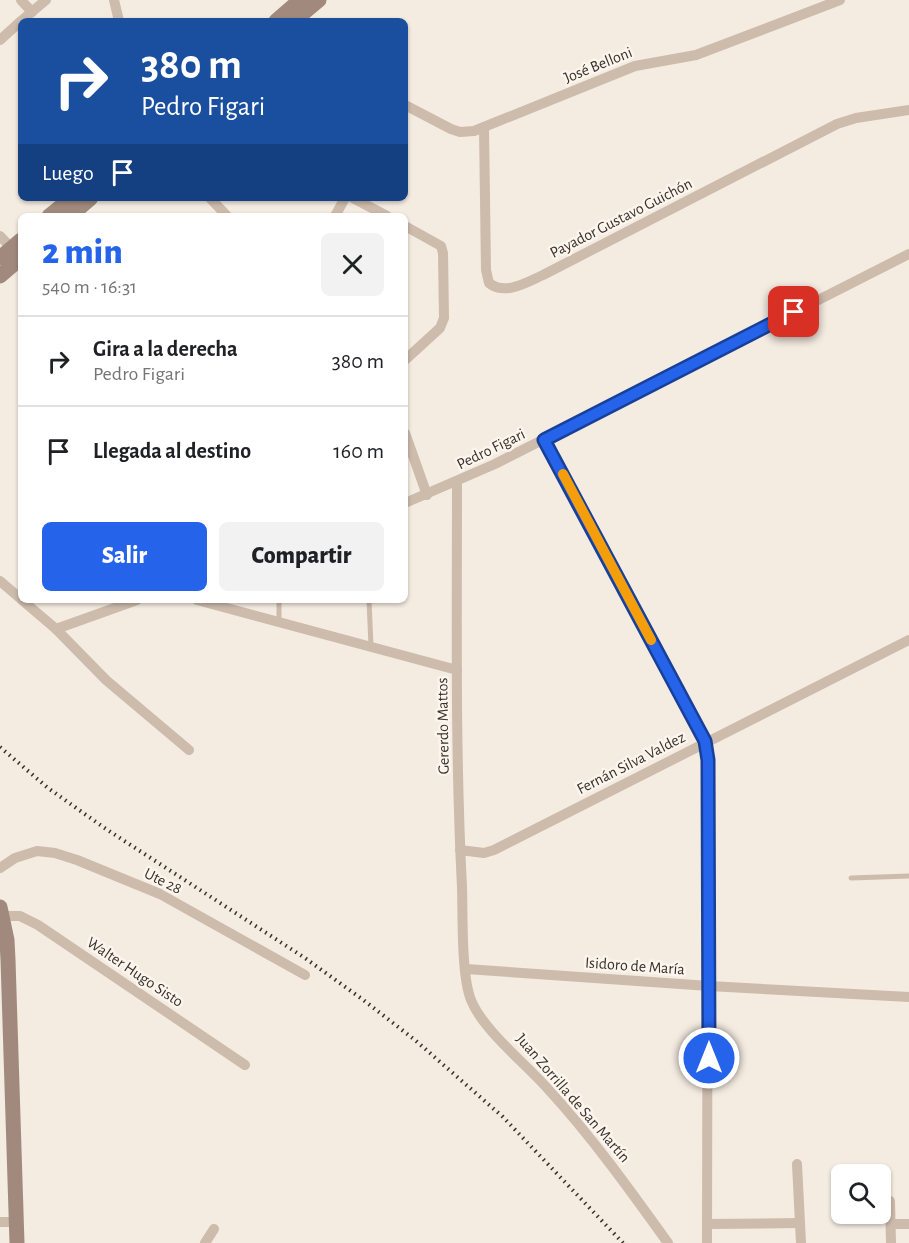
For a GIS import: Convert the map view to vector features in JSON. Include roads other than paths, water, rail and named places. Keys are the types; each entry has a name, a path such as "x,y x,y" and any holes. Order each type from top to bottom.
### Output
{"street":[{"path":"21,0 32,12"},
{"path":"25,18 46,0"},
{"path":"114,0 118,18"},
{"path":"292,10 319,0"},
{"name":"José Belloni","path":"408,106 460,132 484,128 635,66 696,55 840,0"},
{"path":"0,40 18,24"},
{"name":"Payador Gustavo Guichón","path":"484,128 487,277 489,283 494,287 507,288 543,275 837,124 856,118 909,110"},
{"path":"52,213 66,201"},
{"path":"74,213 88,201"},
{"path":"213,201 224,213"},
{"path":"360,201 382,213"},
{"path":"408,228 441,246 444,318 440,328 408,357"},
{"path":"0,236 16,254 0,276"},
{"name":"Pedro Figari","path":"408,502 457,482 544,440 909,254"},
{"path":"544,440 705,741 708,760 709,986 707,1243"},
{"path":"408,441 427,495"},
{"name":"Gererdo Mattos","path":"457,482 460,850 466,969"},
{"path":"0,581 18,596"},
{"path":"27,603 56,629 106,680 189,750"},
{"path":"56,629 123,603"},
{"path":"208,603 457,670"},
{"name":"Fernán Silva Valdez","path":"460,850 484,853 494,850 705,741 909,640"},
{"name":"Ute 28","path":"0,868 15,858 37,851 55,853 77,860 160,894 305,975"},
{"path":"1,912 7,940 3,1001 17,1243"},
{"name":"Walter Hugo Sisto","path":"1,912 20,916 39,925 245,1065"},
{"name":"Isidoro de María","path":"466,969 909,997"},
{"name":"Juan Zorrilla de San Martín","path":"466,969 471,1000 484,1021 585,1132 668,1243"},
{"path":"797,1164 801,1243"},
{"path":"0,1222 16,1222"},
{"path":"708,1224 800,1223"},
{"path":"891,1243 891,1224 909,1224"},
{"path":"205,1243 214,1229"}],"lane":[{"path":"279,603 279,623"},
{"path":"369,603 371,648"},
{"path":"851,878 909,876"}],"railway":[{"path":"0,747 48,788 106,829 305,958 415,1040 503,1117 623,1243"}]}
